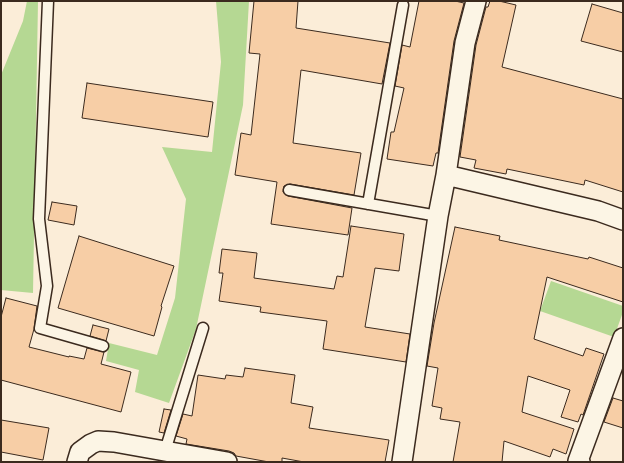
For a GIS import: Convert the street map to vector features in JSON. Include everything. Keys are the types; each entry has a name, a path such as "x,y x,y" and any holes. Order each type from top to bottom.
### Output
{"street":[{"path":"402,462 465,43 476,1"},
{"path":"446,175 598,211 623,220"},
{"path":"580,462 578,461 623,338"},
{"path":"77,462 80,452 98,441 114,442 173,455 227,462"}],"lane":[{"path":"48,1 39,219 47,286 40,328 103,346"},
{"path":"368,204 403,5"},
{"path":"289,190 438,216"},
{"path":"173,455 203,328"}],"green space":[{"path":"27,1 38,1 33,293 1,290 1,75 23,21"},
{"path":"216,1 249,1 243,105 196,329 169,403 135,392 139,370 106,361 109,343 157,355 175,298 186,199 162,147 212,152 221,62"},
{"path":"551,281 623,306 623,312 614,337 540,311"}],"building":[{"path":"254,1 298,1 296,28 390,43 382,84 301,70 293,143 361,153 354,195 290,184 284,186 283,192 288,196 352,208 348,235 271,224 277,182 235,175 241,133 251,135 260,54 249,53"},
{"path":"419,1 455,1 464,3 454,41 438,153 436,153 433,166 387,159 391,132 394,132 404,88 395,86 402,45 410,47"},
{"path":"490,1 499,1 516,5 502,67 623,99 623,192 585,180 584,185 507,169 506,174 474,168 476,160 460,157 476,45 486,7 488,7"},
{"path":"592,4 623,13 623,52 581,41"},
{"path":"87,83 213,102 208,137 82,118"},
{"path":"52,202 77,206 74,225 48,220"},
{"path":"351,226 404,234 399,271 375,268 365,327 410,334 406,362 323,349 327,321 260,312 261,307 219,301 223,273 219,273 222,249 257,253 254,278 334,289 337,276 343,277"},
{"path":"455,227 500,236 499,240 588,259 589,257 623,268 623,302 547,277 534,339 583,356 586,348 604,354 583,415 581,414 578,422 561,417 570,390 528,376 522,412 574,429 566,454 553,449 550,457 504,441 502,462 453,462 460,422 440,419 442,408 432,406 438,368 427,366 434,323"},
{"path":"79,236 174,266 161,306 162,307 154,336 58,308"},
{"path":"6,298 37,306 34,329 29,347 69,357 84,359 87,348 104,352 101,364 131,372 121,412 1,380 1,317"},
{"path":"93,325 109,329 106,341 90,336"},
{"path":"245,368 295,375 291,403 313,407 309,428 389,440 385,462 304,462 282,458 282,462 269,462 236,456 234,453 229,451 186,444 187,439 176,436 183,414 192,416 198,375 225,379 226,375 243,377"},
{"path":"613,398 623,401 623,428 604,422"},
{"path":"164,409 171,410 164,433 159,432"},
{"path":"1,420 49,428 43,460 1,452"}]}
